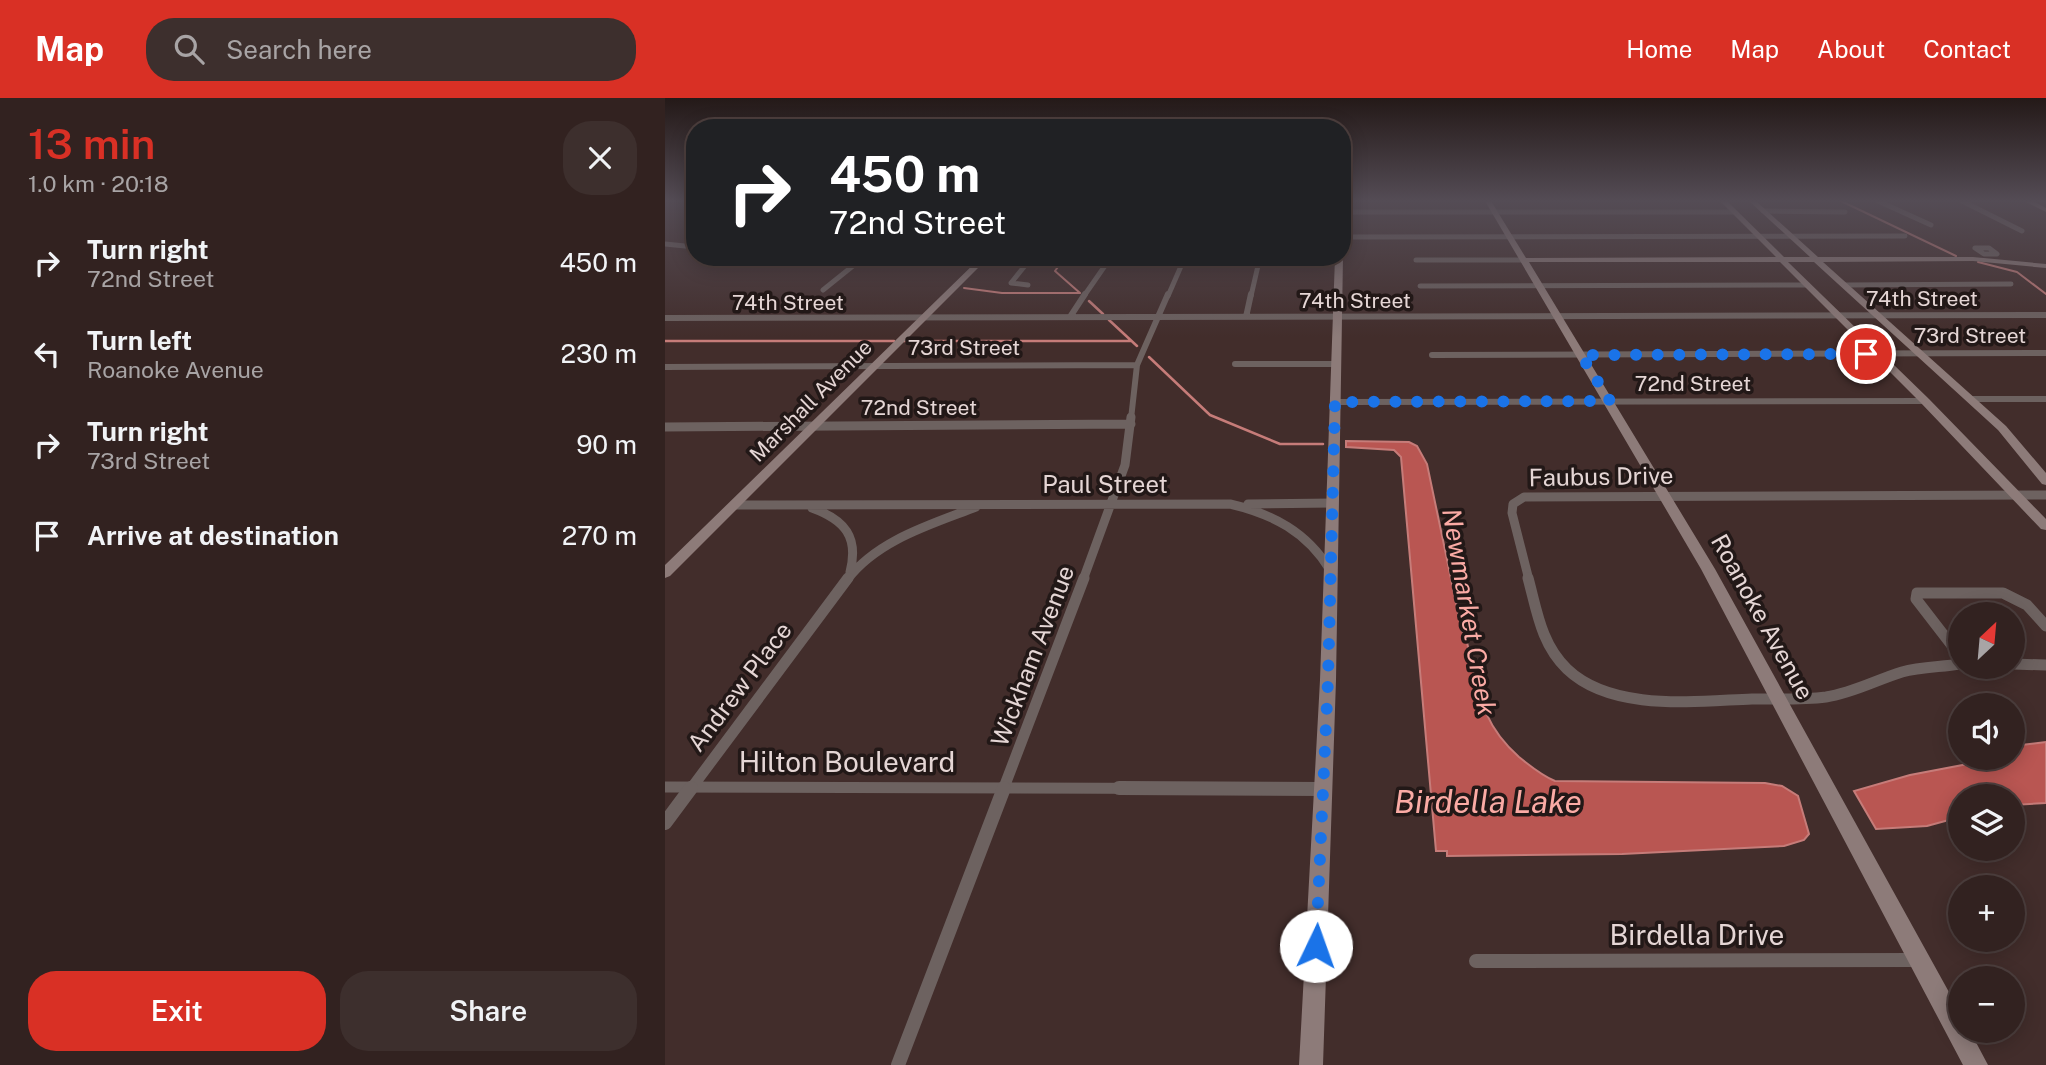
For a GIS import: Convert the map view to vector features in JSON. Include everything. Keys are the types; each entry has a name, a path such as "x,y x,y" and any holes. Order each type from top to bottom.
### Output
{"street":[{"path":"667,246 686,247"},
{"name":"Roanoke Avenue","path":"1516,246 1667,497 1779,698 1976,1065"},
{"path":"1769,246 2046,526"},
{"path":"1802,246 1971,399 2018,445 2046,481"},
{"path":"1416,260 1993,258 2046,266"},
{"path":"823,290 853,266"},
{"name":"Marshall Avenue","path":"665,573 976,266"},
{"path":"1026,266 1011,284 1028,285"},
{"path":"1070,317 1105,266"},
{"name":"Wickham Avenue","path":"898,1065 1112,505 1125,465 1137,365 1181,266"},
{"path":"1245,317 1258,266"},
{"path":"1311,1065 1331,570 1339,266"},
{"path":"1845,285 2011,284"},
{"path":"1420,286 1808,285"},
{"name":"74th Street","path":"665,318 2046,315"},
{"name":"73rd Street","path":"1432,355 2046,353"},
{"path":"1234,364 1337,364"},
{"name":"73rd Street","path":"665,367 1137,365"},
{"path":"1971,399 2046,400"},
{"name":"72nd Street","path":"1335,402 1925,401"},
{"name":"72nd Street","path":"665,427 1131,424"},
{"name":"Faubus Drive","path":"1779,698 1664,702 1625,697 1580,679 1567,669 1549,647 1542,633 1512,513 1517,500 1524,497 2046,495"},
{"name":"Paul Street","path":"734,505 1333,503"},
{"name":"Paul Street","path":"1230,504 1262,512 1292,527 1319,551 1331,570"},
{"name":"Paul Street","path":"799,505 830,515 846,527 854,545 849,576"},
{"name":"Paul Street","path":"849,576 869,557 904,536 980,505"},
{"name":"Andrew Place","path":"665,823 849,576"},
{"path":"1948,640 1916,599 1917,593 2003,593 2021,602"},
{"path":"2025,604 2046,626"},
{"path":"2025,664 2046,665"},
{"path":"1779,698 1844,694 1903,672 1948,666"},
{"name":"Hilton Boulevard","path":"665,787 1323,789"},
{"name":"Birdella Drive","path":"1476,961 1919,960"}],"water":[{"name":"Birdella Lake","path":"1346,441 1409,442 1417,446 1427,464 1462,631 1481,701 1495,729 1519,757 1555,781 1765,783 1782,786 1798,796 1809,834 1804,840 1784,846 1622,854 1447,856 1447,851 1436,851 1401,457 1394,450 1346,447"},
{"path":"2046,742 2046,803 2025,804 2025,784 1948,784 1948,820 1927,826 1876,829 1854,791 1948,768 1948,770 2025,770 2025,745"}],"waterway":[{"path":"1935,246 1956,256"},
{"path":"1978,262 2017,272 2046,294"},
{"path":"964,288 1002,293 1080,293 1055,271 1059,266"},
{"name":"Newmarket Creek","path":"1089,301 1103,314"},
{"name":"Newmarket Creek","path":"1109,320 1137,346"},
{"path":"665,341 894,341"},
{"path":"904,341 1130,341"},
{"name":"Newmarket Creek","path":"1149,357 1210,415 1280,444 1323,444"}],"route":[{"path":"1316,946 1328,680 1335,402 1610,401 1581,355 1866,354"}]}
